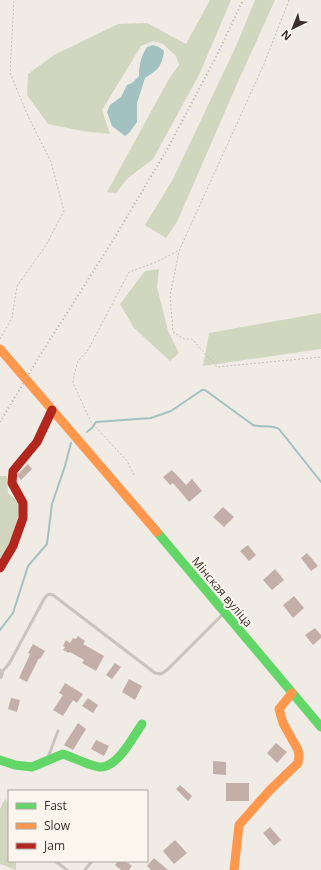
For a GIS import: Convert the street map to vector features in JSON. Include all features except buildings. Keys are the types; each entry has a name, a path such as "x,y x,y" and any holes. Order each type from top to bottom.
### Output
{"street":[{"name":"Мінская вуліца","path":"0,349 321,727"},
{"path":"0,568 10,553 21,524 24,510 23,502 12,481 12,473 30,452 37,441 52,410"},
{"path":"234,870 239,825 270,790 300,760 300,753 294,740 281,722 278,709 292,693"},
{"path":"0,760 16,765 32,767 63,754 99,767 106,766 113,763 119,757 142,724"}],"lane":[{"path":"0,674 9,664 46,595 53,595 155,673 161,674 167,670 224,613"},
{"path":"47,761 58,731"},
{"path":"56,862 67,870"},
{"path":"85,870 91,862"}],"path":[{"path":"0,339 12,318 17,286 45,247 64,211 51,162 28,116 10,73 14,0"},
{"path":"289,0 264,64 179,251 170,296 173,332 184,339 192,339 217,367 321,357"},
{"path":"134,475 127,461 97,431 91,422 73,382 74,374 78,361 88,350 129,272 154,263 179,251"}],"green space":[{"path":"210,0 231,0 199,75 153,159 128,178 116,193 107,192 170,77 179,65 176,56 163,44 153,41 141,46 102,110 110,134 82,131 48,124 27,95 28,74 54,55 118,24 147,23 186,44"},
{"path":"255,0 275,0 177,222 166,238 145,225 173,179 237,44"},
{"path":"159,269 157,287 168,331 179,353 170,361 134,328 120,304 145,271"},
{"path":"321,313 321,349 203,366 209,333"},
{"path":"0,476 7,476 8,493 21,505 9,549 0,558"},
{"path":"5,799 8,802 8,862 16,862 16,870 0,864 0,809"}],"water":[{"path":"153,45 164,51 161,64 153,73 145,78 137,103 137,122 125,136 112,126 107,112 110,105 121,97 127,85 132,83 139,76 143,54 147,47"}],"waterway":[{"path":"87,432 96,422 151,418 171,411 202,390 205,390 253,425 279,429 321,482"},
{"path":"0,630 13,613 28,566 47,544 52,504 71,443"}],"railway":[{"path":"0,422 115,237 169,146 217,55 243,0"}],"traffic: fast":[{"path":"157,532 321,727"},
{"path":"0,760 15,765 32,767 63,754 95,766 106,766 118,758 142,724"}],"traffic: slow":[{"path":"0,349 157,532"},
{"path":"234,870 239,825 270,790 298,763 298,750 283,723 279,709 292,693"}],"traffic: jam":[{"path":"0,568 13,546 23,518 23,503 12,483 13,471 37,442 52,410"}]}
